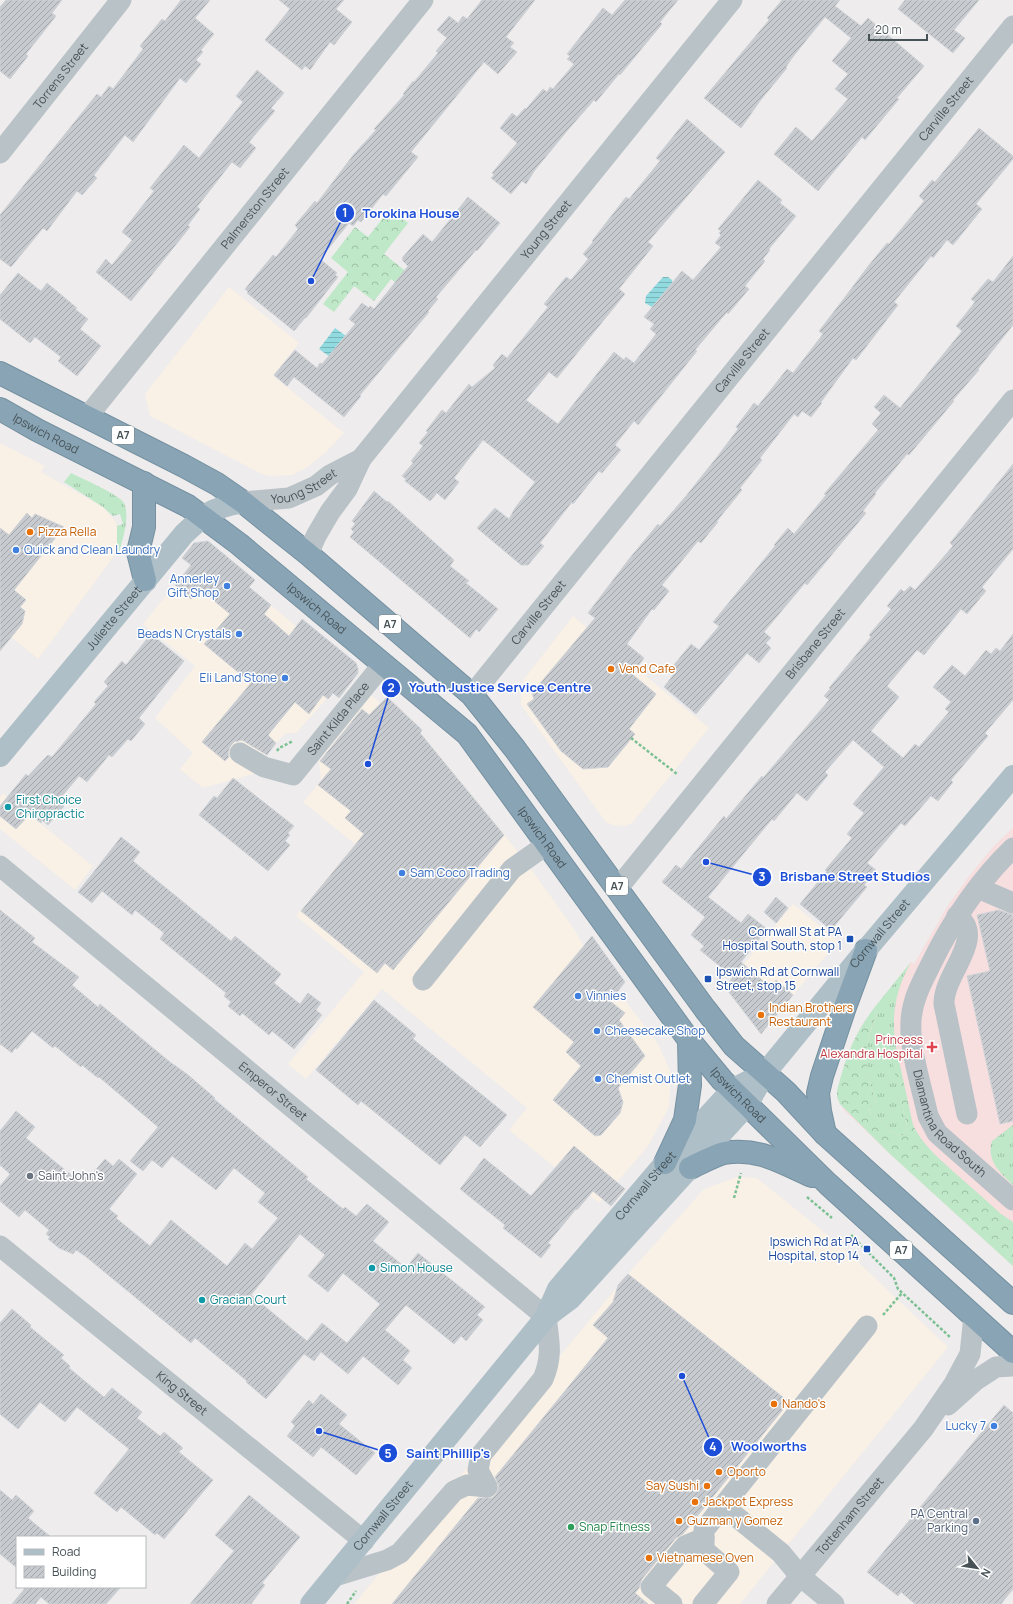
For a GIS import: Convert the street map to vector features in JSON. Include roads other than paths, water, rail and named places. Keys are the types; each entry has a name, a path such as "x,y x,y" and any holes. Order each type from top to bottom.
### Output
{"highway":[{"name":"A7","path":"0,373 190,469 216,484 242,502 308,554 472,694 516,749 705,1009 734,1046 786,1092 825,1134 1013,1303"},
{"name":"Ipswich Road","path":"0,409 37,430 188,506 239,544 467,734 546,845 689,1040 722,1080 828,1184 1013,1352"},
{"path":"144,483 144,527 138,552 145,580"},
{"path":"825,1134 818,1093 822,1076 866,950"},
{"path":"665,1163 685,1120 690,1085 689,1040"},
{"path":"690,1168 723,1154 744,1152 762,1154 828,1184"}],"main road":[{"name":"Juliette Street","path":"0,756 184,534 202,516 212,510 242,502"},
{"name":"Cornwall Street","path":"311,1604 546,1317 570,1299 747,1105 765,1073 866,950 1013,776"},
{"name":"Cornwall Street","path":"546,1317 558,1289 665,1163 732,1090 765,1073"}],"street":[{"name":"Torrens Street","path":"0,153 121,0"},
{"name":"Palmerston Street","path":"87,417 423,0"},
{"name":"Young Street","path":"308,554 319,530 347,489 360,459 732,0"},
{"name":"Carville Street","path":"472,694 1013,26"},
{"name":"Brisbane Street","path":"618,888 1013,400"},
{"name":"Young Street","path":"242,502 272,500 294,496 316,486 330,475 360,459"},
{"name":"Saint Kilda Place","path":"240,753 264,767 293,775 383,664"},
{"path":"423,980 512,869 546,845"},
{"name":"Diamantina Road South","path":"1013,848 978,888 957,916 940,944 916,995 911,1021 913,1049 928,1116 932,1125 944,1139 1013,1200"},
{"name":"Emperor Street","path":"0,866 546,1317"},
{"path":"978,888 1013,904"},
{"path":"957,916 965,922 968,928 968,941 947,985 943,997 967,1114"},
{"path":"645,1186 674,1186"},
{"name":"King Street","path":"0,1246 364,1541"},
{"name":"Tottenham Street","path":"777,1604 923,1429 954,1384 970,1354 974,1316"},
{"path":"335,1576 380,1562 400,1553 454,1491 467,1486 487,1487 478,1470 481,1455 543,1379 548,1368 550,1353 546,1317"},
{"path":"703,1604 729,1572 704,1550 704,1530 874,1321"},
{"name":"Tottenham Street","path":"923,1429 976,1380 996,1367 1013,1366"},
{"path":"723,1506 781,1553 800,1576 834,1604"},
{"path":"672,1604 651,1587 685,1546 704,1538"}],"water":[{"path":"663,277 668,277 673,283 652,307 645,303 646,296"},
{"path":"335,328 346,336 330,357 319,349"}],"place":[{"name":"Torokina House","path":"311,281"},
{"name":"Pizza Rella","path":"30,532"},
{"name":"Quick and Clean Laundry","path":"16,550"},
{"name":"Annerley Gift Shop","path":"227,586"},
{"name":"Beads N Crystals","path":"239,634"},
{"name":"Vend Cafe","path":"611,669"},
{"name":"Eli Land Stone","path":"285,678"},
{"name":"Youth Justice Service Centre","path":"368,764"},
{"name":"First Choice Chiropractic","path":"8,807"},
{"name":"Brisbane Street Studios","path":"706,862"},
{"name":"Sam Coco Trading","path":"402,873"},
{"name":"Cornwall St at PA Hospital South, stop 1","path":"850,939"},
{"name":"Ipswich Rd at Cornwall Street, stop 15","path":"708,979"},
{"name":"Vinnies","path":"578,996"},
{"name":"Indian Brothers Restaurant","path":"761,1015"},
{"name":"Cheesecake Shop","path":"597,1031"},
{"name":"Princess Alexandra Hospital","path":"932,1047"},
{"name":"Chemist Outlet","path":"598,1079"},
{"name":"Saint John's","path":"30,1176"},
{"name":"Ipswich Rd at PA Hospital, stop 14","path":"867,1249"},
{"name":"Simon House","path":"372,1268"},
{"name":"Gracian Court","path":"202,1300"},
{"name":"Woolworths","path":"682,1376"},
{"name":"Nando's","path":"774,1404"},
{"name":"Lucky 7","path":"994,1426"},
{"name":"Saint Phillip's","path":"319,1431"},
{"name":"Oporto","path":"719,1472"},
{"name":"Say Sushi","path":"707,1486"},
{"name":"Jackpot Express","path":"695,1502"},
{"name":"Guzman y Gomez","path":"679,1521"},
{"name":"PA Central Parking","path":"976,1521"},
{"name":"Snap Fitness","path":"571,1527"},
{"name":"Vietnamese Oven","path":"649,1558"}]}
